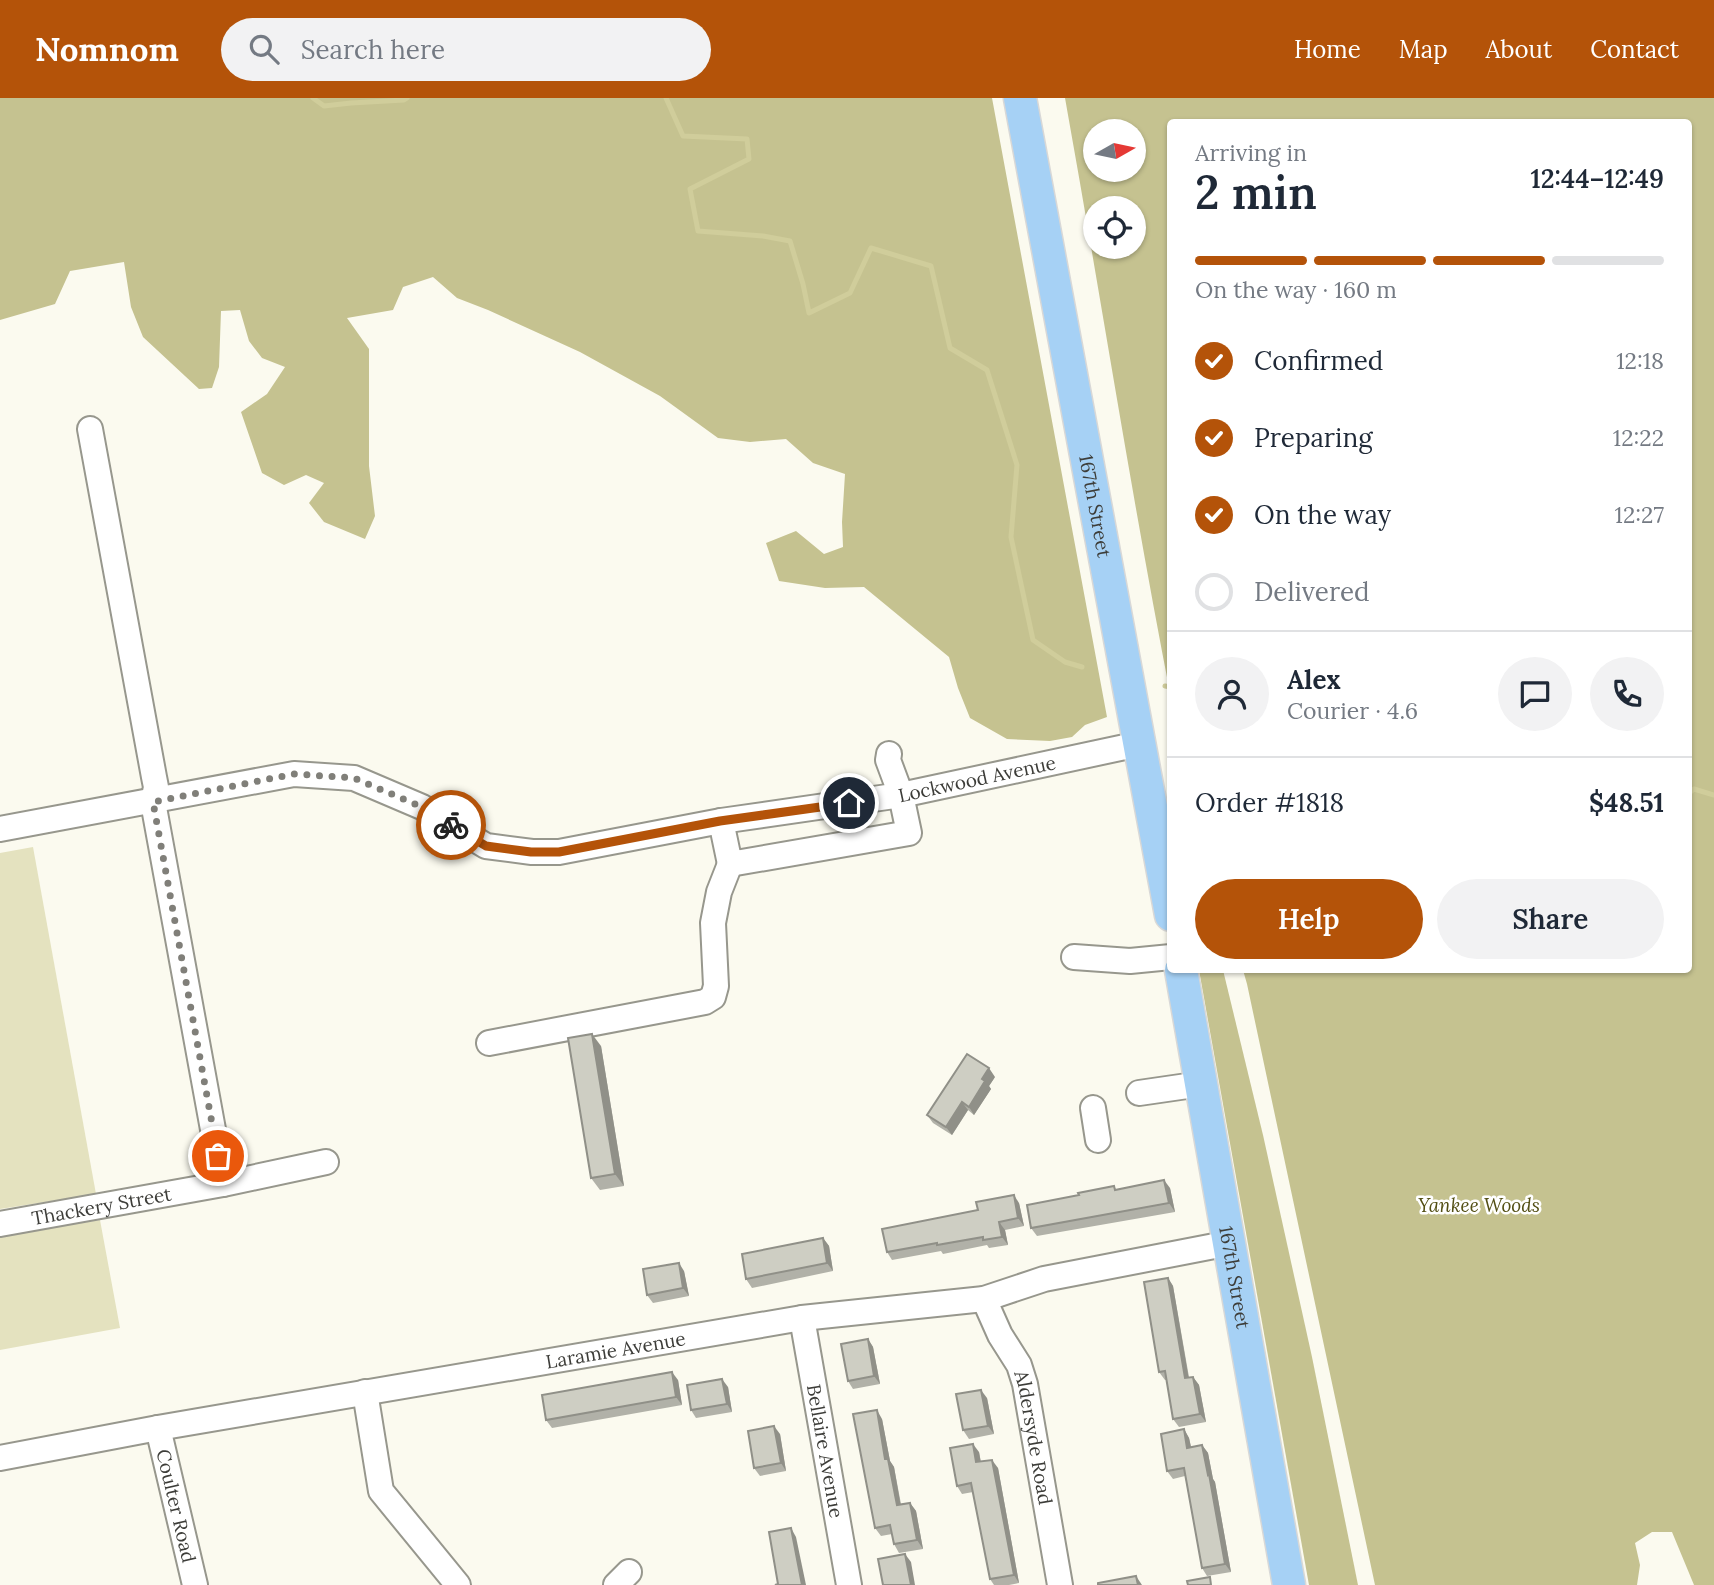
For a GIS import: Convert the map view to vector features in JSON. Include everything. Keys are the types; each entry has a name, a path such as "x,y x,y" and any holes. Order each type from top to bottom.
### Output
{"main road":[{"name":"167th Street","path":"1020,98 1167,894"},
{"name":"167th Street","path":"1182,973 1289,1585"}],"street":[{"path":"90,429 156,787 153,802 223,1184"},
{"name":"Lockwood Avenue","path":"0,830 294,774 354,778 422,807 486,846 531,852 559,852 720,821 901,796 1139,744"},
{"path":"730,864 909,834 901,796 888,760 889,754"},
{"path":"489,1043 705,1002 713,996 716,986 713,923 719,892 730,864 720,821"},
{"path":"1074,957 1130,961 1167,957"},
{"path":"1139,1093 1201,1084"},
{"path":"1093,1108 1098,1140"},
{"name":"Thackery Street","path":"0,1224 223,1184 326,1162"},
{"name":"Laramie Avenue","path":"0,1458 158,1428 802,1318 984,1299 1044,1279 1230,1243"},
{"name":"Aldersyde Road","path":"984,1299 1000,1335 1019,1365 1025,1384 1060,1585"},
{"name":"Bellaire Avenue","path":"802,1318 849,1585"},
{"path":"365,1392 381,1491 458,1585"},
{"name":"Coulter Road","path":"158,1428 195,1585"}],"shaded area":[{"path":"33,847 96,1194 0,1209 0,853"},
{"path":"100,1220 120,1328 0,1350 0,1234"}],"green space":[{"path":"0,98 992,98 1107,717 1085,725 1072,737 1050,741 1007,739 970,718 949,657 864,587 825,588 779,581 766,543 796,531 824,554 843,547 845,474 813,463 786,439 750,442 718,438 660,396 580,352 457,298 433,277 403,287 393,310 347,318 369,349 369,466 375,516 365,539 324,522 309,503 324,483 306,475 284,485 262,473 241,412 267,394 285,367 262,358 249,341 240,310 221,311 219,367 212,388 199,389 143,337 131,307 124,262 70,271 55,304 0,320"},
{"name":"Yankee Woods","path":"1065,98 1714,98 1714,1585 1694,1585 1672,1532 1652,1532 1635,1543 1640,1565 1637,1585 1375,1585 1244,973 1692,973 1692,119 1167,119 1167,677 1093,259 1146,259 1146,196 1083,196 1083,202"},
{"path":"1200,973 1224,973 1312,1357 1358,1585 1309,1585"}],"building":[{"path":"592,1034 615,1174 591,1178 568,1038"},
{"path":"967,1054 989,1068 982,1079 985,1081 969,1107 962,1102 946,1127 927,1115"},
{"path":"1164,1180 1169,1203 1031,1228 1027,1205 1114,1186 1115,1190"},
{"path":"1014,1195 1018,1218 999,1222 1002,1237 937,1243 887,1252 882,1229 978,1210 976,1202"},
{"path":"823,1238 827,1263 746,1279 742,1254"},
{"path":"679,1263 683,1288 647,1295 643,1269"},
{"path":"1168,1278 1185,1378 1193,1377 1200,1414 1173,1419 1165,1371 1159,1372 1144,1282"},
{"path":"868,1339 874,1376 848,1381 841,1344"},
{"path":"672,1372 676,1397 546,1420 542,1395"},
{"path":"722,1379 727,1404 691,1410 687,1385"},
{"path":"981,1390 988,1426 963,1430 956,1394"},
{"path":"877,1410 885,1459 888,1459 897,1505 910,1503 917,1540 894,1544 890,1525 875,1528 853,1414"},
{"path":"774,1426 781,1463 754,1468 748,1431"},
{"path":"1184,1429 1187,1448 1202,1445 1225,1564 1202,1568 1184,1468 1167,1471 1161,1434"},
{"path":"973,1444 976,1462 992,1460 1014,1575 990,1579 971,1483 957,1486 950,1448"},
{"path":"791,1528 802,1585 775,1585 778,1584 769,1532"},
{"path":"905,1554 911,1585 883,1585 878,1559"},
{"path":"1136,1576 1138,1585 1098,1585 1098,1583"},
{"path":"1210,1577 1211,1585 1188,1585 1187,1581"}],"waterway":[{"path":"313,98 324,106 407,98"},
{"path":"666,98 683,136 747,139 749,159 690,189 698,231 790,241 809,313 850,293 871,248 931,266 950,348 987,370 1017,465 1011,537 1033,640 1065,662 1082,667"},
{"path":"1692,791 1714,795"}],"way so far":[{"path":"218,1156 153,802 294,774 354,778 422,807 451,825"}],"route":[{"path":"451,825 486,846 531,852 559,852 720,821 849,803"}]}
